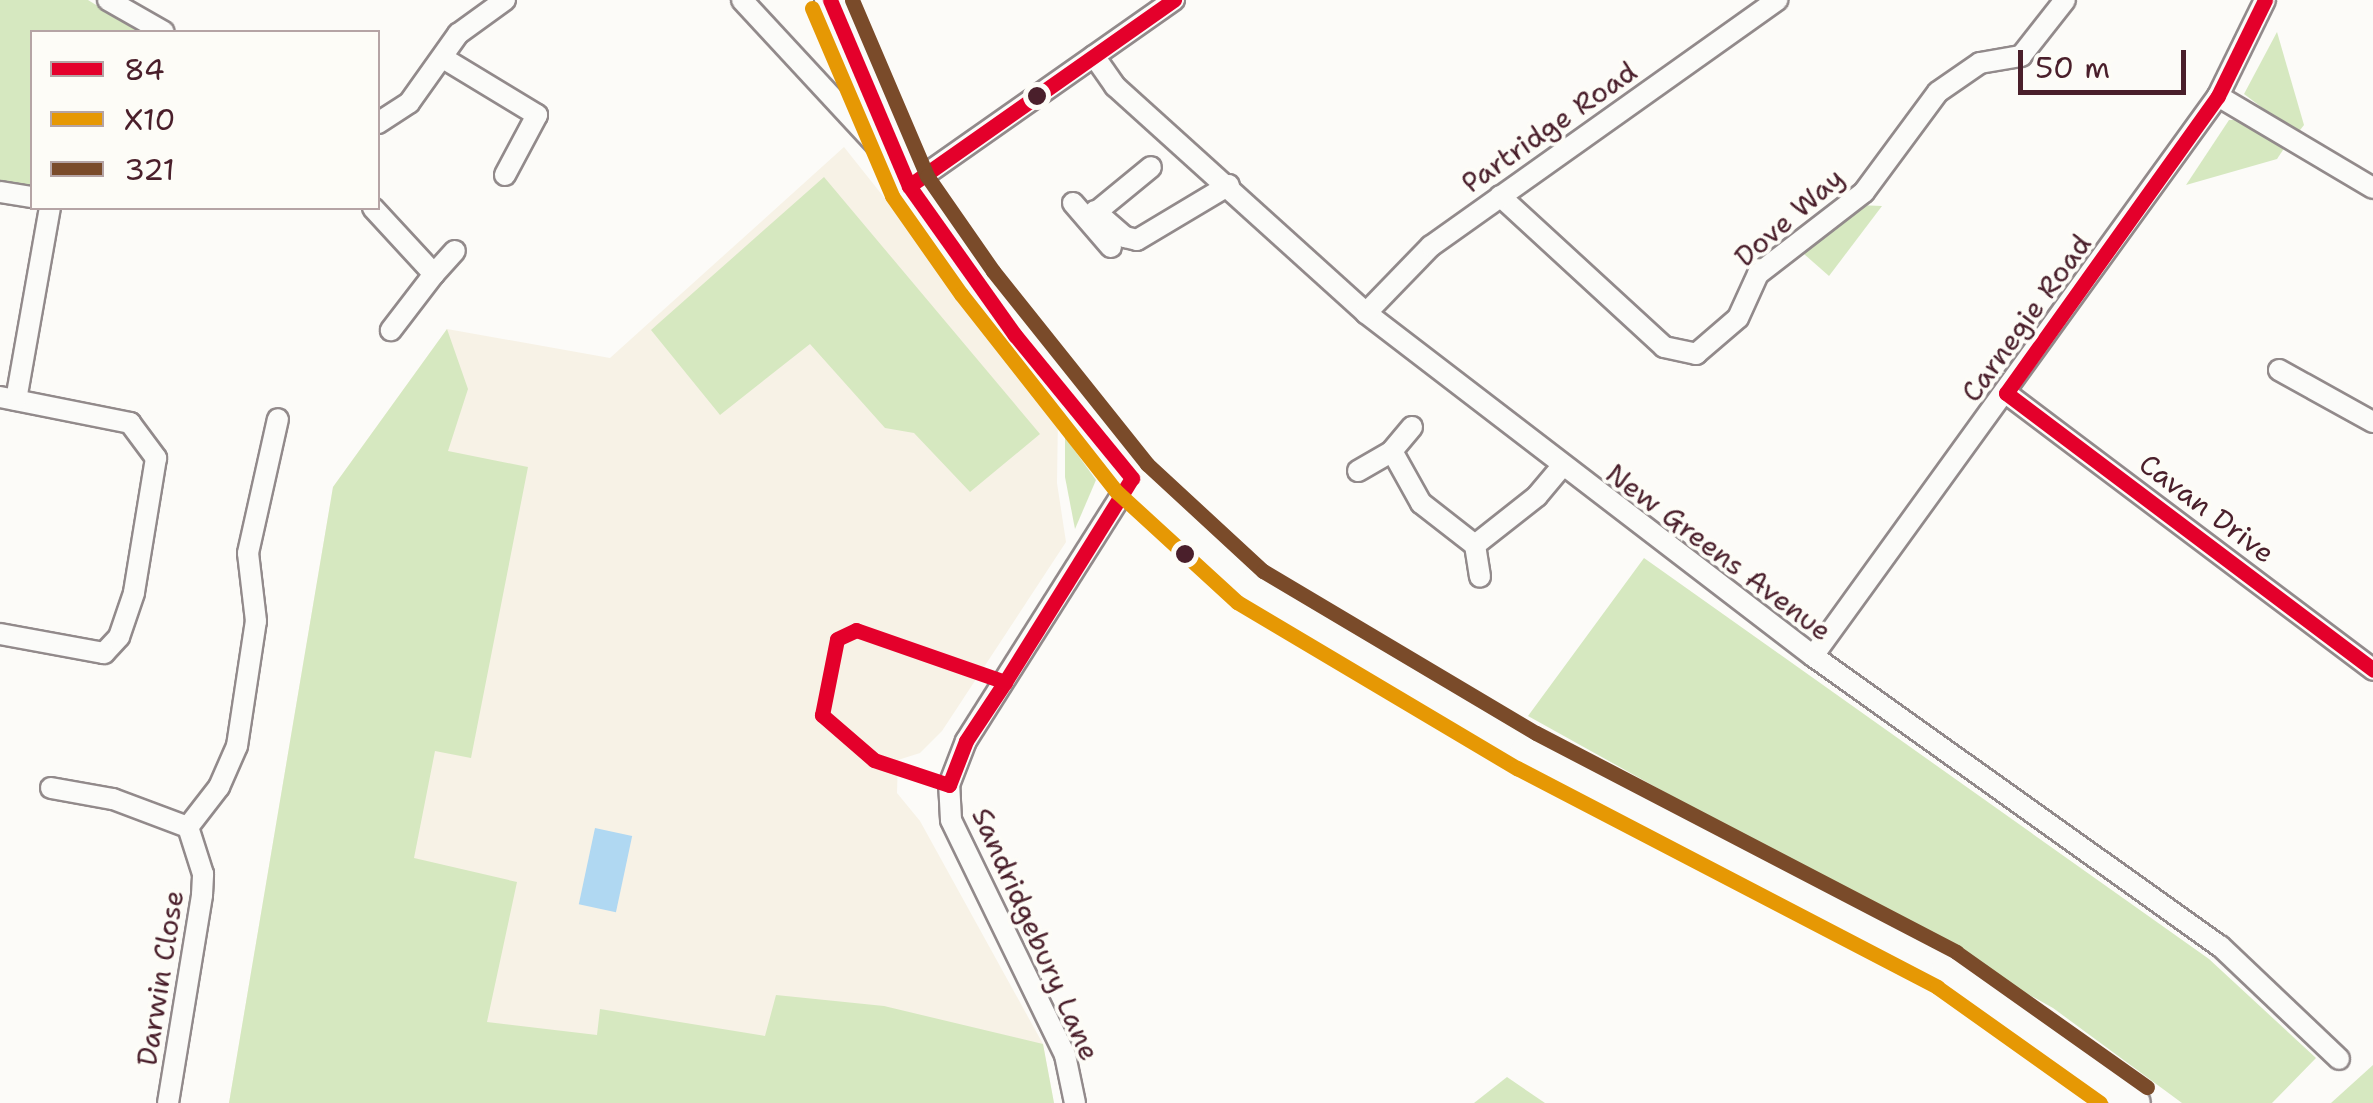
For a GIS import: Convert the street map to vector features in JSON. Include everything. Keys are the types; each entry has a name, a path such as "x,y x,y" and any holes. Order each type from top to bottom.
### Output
{"main road":[{"path":"830,0 909,186 1015,335 1132,478 1250,588 1526,750 1947,970 2135,1103"}],"street":[{"path":"108,0 160,30"},
{"path":"380,121 409,103 458,34 506,0"},
{"path":"742,0 880,148"},
{"path":"909,186 1174,0"},
{"name":"Partridge Road","path":"1366,313 1431,246 1777,0"},
{"name":"Dove Way","path":"1500,196 1664,347 1696,354 1738,318 1758,274 1864,192 1911,120 1938,92 1980,64 2022,56 2065,0"},
{"name":"Carnegie Road","path":"1813,656 2218,96 2265,0"},
{"name":"New Greens Avenue","path":"1094,56 1115,86 1229,185 1366,313 1813,656 2220,946 2338,1060"},
{"path":"443,58 537,115 504,175"},
{"path":"2218,96 2373,188"},
{"path":"1086,210 1151,167"},
{"path":"1086,210 1125,237 1138,240 1229,185"},
{"path":"0,192 30,197"},
{"path":"0,634 104,653 120,637 134,593 156,458 130,423 8,398 50,210"},
{"path":"375,210 434,274"},
{"path":"1086,210 1111,246"},
{"path":"391,330 454,251"},
{"path":"2279,370 2373,422"},
{"name":"Cavan Drive","path":"2006,394 2373,670"},
{"path":"51,788 114,799 188,827 219,787 237,746 256,621 248,553 278,419"},
{"path":"1358,471 1392,451 1412,428"},
{"path":"1392,451 1421,503 1475,545 1480,577"},
{"path":"1475,545 1538,496 1562,466"},
{"name":"Sandridgebury Lane","path":"1076,1103 1065,1054 951,820 949,785 966,741 1132,478"},
{"name":"Darwin Close","path":"168,1103 202,895 188,827"}],"shaded area":[{"path":"844,147 1058,416 1057,483 1066,542 942,731 920,753 898,760 897,793 920,821 1043,1044 1054,1103 229,1103 333,487 447,329 610,358"}],"green space":[{"path":"0,0 88,0 137,30 30,30 30,185 0,181"},
{"path":"2277,32 2304,125 2297,134 2244,94"},
{"path":"2229,120 2241,120 2285,147 2277,159 2186,185"},
{"path":"824,177 1040,434 970,492 914,433 885,428 810,344 720,415 651,330"},
{"path":"1858,205 1882,206 1829,276 1804,254"},
{"path":"447,329 468,389 448,451 528,467 471,758 435,751 414,858 517,882 487,1022 597,1035 600,1009 765,1036 776,995 884,1006 1043,1044 1054,1103 229,1103 333,487"},
{"path":"1065,437 1096,480 1075,529 1065,477"},
{"path":"1644,558 2209,959 2316,1058 2272,1103 2182,1103 2053,1008 1528,716"},
{"path":"2373,1065 2373,1103 2331,1103"},
{"path":"1507,1077 1545,1103 1474,1103"}],"water":[{"path":"595,828 632,836 616,912 579,904"}],"transit line":[{"name":"84","path":"830,0 909,186 1015,335 1132,478"},
{"name":"321","path":"852,0 927,176 993,271 1147,464 1263,571 1536,733 1956,952 2147,1087"},
{"name":"84","path":"909,186 1174,0"},
{"name":"84","path":"2265,0 2218,96 2006,393 2373,670"},
{"name":"X10","path":"812,8 892,196 961,294 1117,492 1237,602 1517,768 1937,987 2100,1103"},
{"name":"84","path":"1005,682 1132,478"},
{"name":"84","path":"856,630 1005,682 966,741 949,785 874,760 822,715 837,639 856,630"}]}
